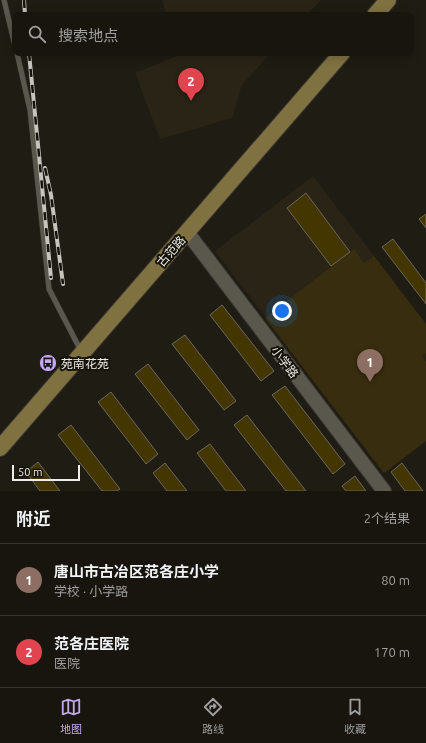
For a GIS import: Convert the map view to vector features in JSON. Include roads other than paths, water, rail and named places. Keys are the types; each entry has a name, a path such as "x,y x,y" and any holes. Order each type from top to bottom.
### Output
{"main road":[{"path":"378,12 388,0"},
{"name":"古范路","path":"0,448 339,56"}],"street":[{"name":"小学路","path":"187,232 384,491"}],"lane":[{"path":"4,0 12,33"},
{"path":"18,56 30,110 49,289 82,353"}],"railway":[{"path":"24,0 25,12"},
{"path":"29,56 51,278"},
{"path":"45,168 51,195 63,284"}],"place":[{"name":"范各庄医院","path":"191,101"},
{"name":"苑南花苑","path":"48,363"},
{"name":"唐山市古冶区范各庄小学","path":"370,382"}]}
